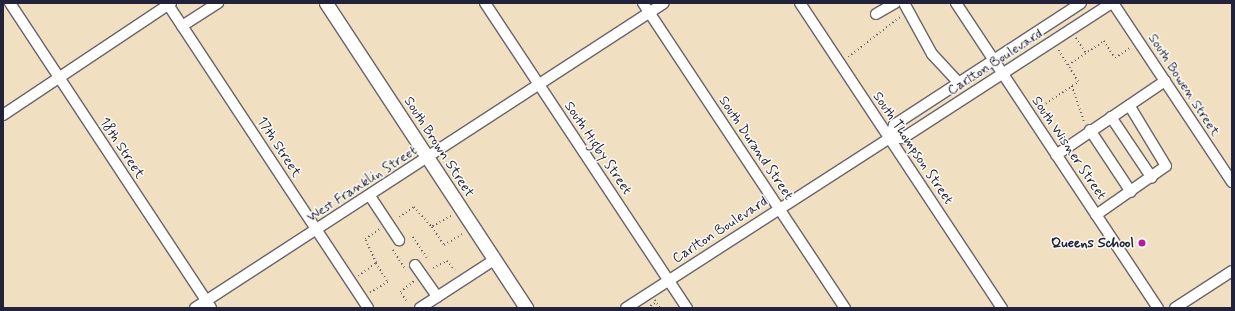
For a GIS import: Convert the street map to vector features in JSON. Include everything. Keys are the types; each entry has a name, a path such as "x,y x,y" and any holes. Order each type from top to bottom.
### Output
{"main road":[{"name":"South Brown Street","path":"326,3 526,308"}],"street":[{"name":"18th Street","path":"10,3 208,304"},
{"path":"182,26 218,3"},
{"name":"South Higby Street","path":"485,3 687,308"},
{"name":"South Durand Street","path":"643,3 845,308"},
{"name":"West Franklin Street","path":"194,308 208,304 538,84 664,3"},
{"name":"South Thompson Street","path":"800,3 1002,308"},
{"path":"876,14 895,3"},
{"name":"South Wisner Street","path":"956,3 1158,308"},
{"name":"Carlton Boulevard","path":"890,138 894,125 1081,3"},
{"name":"Carlton Boulevard","path":"626,308 779,208 890,138 903,138 1113,3"},
{"name":"South Bowen Street","path":"1113,3 1232,182"},
{"path":"3,115 169,4"},
{"name":"17th Street","path":"169,4 368,308"},
{"path":"905,7 932,54 958,82"},
{"path":"1056,155 1090,130 1129,106 1165,81"},
{"path":"1096,215 1164,170 1165,160 1129,106"},
{"path":"1111,117 1152,178"},
{"path":"1090,130 1130,192"},
{"path":"370,196 399,240"},
{"path":"420,308 494,260"},
{"path":"411,268 437,297"},
{"path":"1175,308 1232,271"}],"path":[{"path":"848,57 905,7"},
{"path":"1075,37 1086,53"},
{"path":"1067,65 1104,41 1115,58 1130,48"},
{"path":"1039,108 1078,82 1056,49"},
{"path":"1072,86 1084,120"},
{"path":"399,217 414,207 432,227 444,246 462,234"},
{"path":"432,227 451,216"},
{"path":"368,295 388,282 376,263 365,239 380,230"},
{"path":"413,237 427,258"},
{"path":"393,250 411,268"},
{"path":"433,268 447,260 455,270"},
{"path":"356,277 376,263"},
{"path":"406,301 400,292 414,281"},
{"path":"654,299 660,308"},
{"path":"647,308 656,302"}],"place":[{"name":"Queens School","path":"1142,243"}]}
